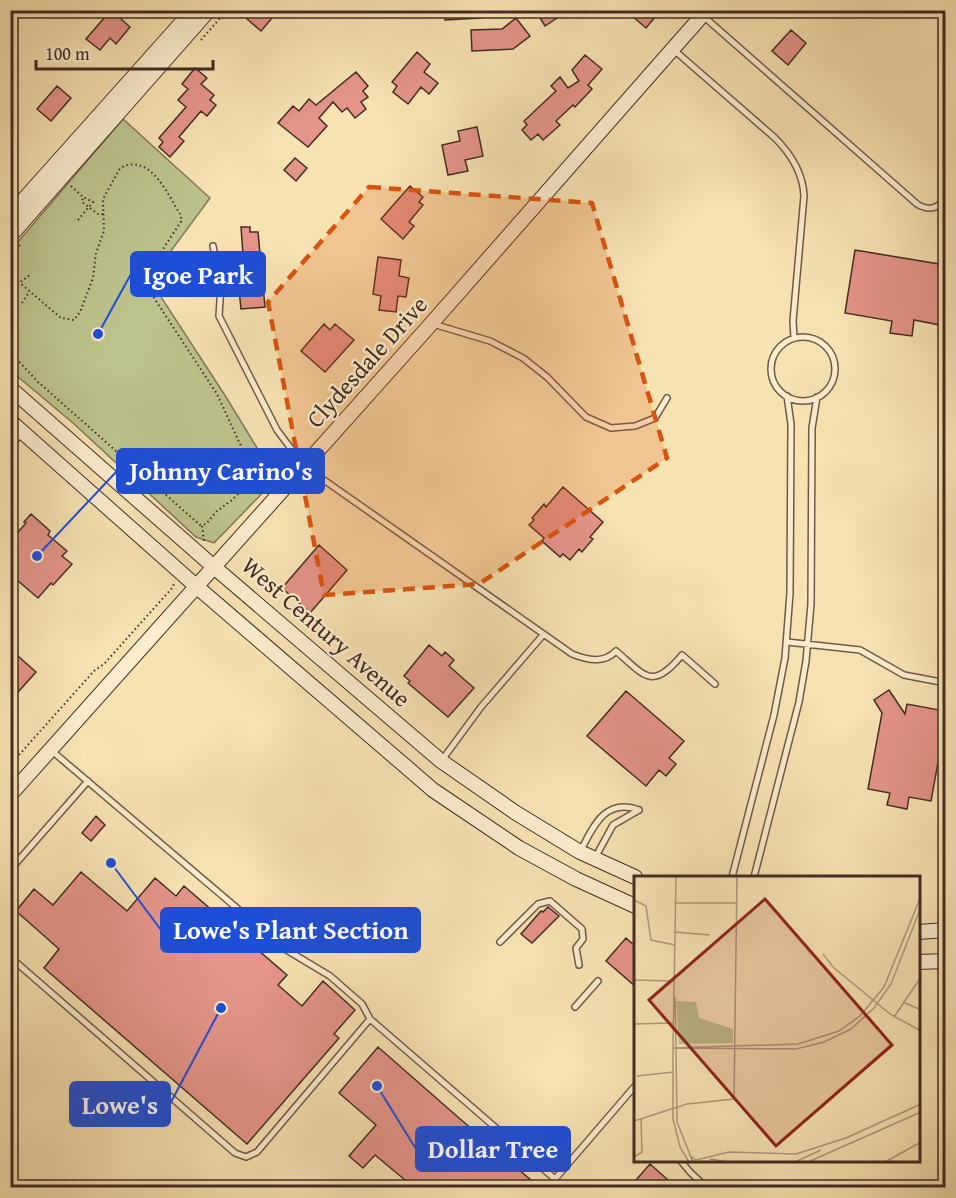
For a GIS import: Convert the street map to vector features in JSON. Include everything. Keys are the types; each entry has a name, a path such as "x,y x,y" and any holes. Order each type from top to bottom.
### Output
{"main road":[{"path":"10,215 193,10"},
{"path":"10,236 209,10"},
{"name":"Clydesdale Drive","path":"10,795 431,324 704,13"},
{"name":"West Century Avenue","path":"10,388 214,567 441,761 516,813 580,852 634,877"},
{"name":"West Century Avenue","path":"10,421 196,586 433,790 519,848 576,879 634,906"},
{"path":"920,932 945,930"},
{"path":"920,962 945,961"}],"lane":[{"path":"704,13 917,204 930,209 945,199"},
{"path":"673,49 775,138 787,150 800,174 804,196 793,321 794,338"},
{"path":"213,246 221,285 219,315 277,430 304,466 567,651 585,658 605,659 611,657 616,651 649,677 665,674 682,655 715,684"},
{"path":"431,324 490,341 523,358 547,377 586,417 611,428 635,426 655,418 667,398"},
{"path":"794,338 814,339 830,353 834,362 831,383 817,397 807,400 796,400 787,396 778,389 773,380 772,360 777,350 794,338"},
{"path":"732,876 774,715 787,642 790,593 791,424 787,396"},
{"path":"754,876 797,712 808,643 811,590 812,428 817,397"},
{"path":"10,446 23,432"},
{"path":"441,761 481,706 543,635"},
{"path":"787,642 860,650 904,675 945,683"},
{"path":"51,750 285,949 330,976 362,1004 370,1018 555,1179 634,1087"},
{"path":"10,870 88,781"},
{"path":"580,852 594,825 603,814 616,807 632,807 639,810 613,825 594,859"},
{"path":"500,942 538,904 550,901 582,929 583,939 576,948 579,964"},
{"path":"10,957 241,1156 252,1156 257,1152 370,1018"},
{"path":"575,1007 598,981"},
{"path":"681,1162 707,1188"}],"path":[{"path":"20,284 61,318 70,321 78,316 94,273 96,253 105,227 104,199 124,166 134,164 154,175 180,214 181,223 150,271 150,287 156,301 217,394 254,474 247,486 202,526"},
{"path":"71,186 83,197 93,202 78,220"},
{"path":"83,197 82,202 88,207 98,214 105,214"},
{"path":"10,290 31,274"},
{"path":"21,303 29,292"},
{"path":"10,352 38,382 202,526 204,541 196,551"},
{"path":"10,765 173,587 172,579 179,571"}],"highlighted area":[{"path":"369,187 592,203 667,458 479,584 324,595 268,302"}],"green space":[{"path":"123,119 210,198 162,263 157,280 158,288 161,297 276,479 214,543 196,537 73,423 11,371 11,250"}],"building":[{"path":"111,10 130,27 116,44 110,38 100,50 86,39"},
{"path":"255,10 279,10 261,31 247,19"},
{"path":"444,10 481,10 481,18 445,20"},
{"path":"535,10 569,10 545,26"},
{"path":"637,10 661,10 646,28 632,16"},
{"path":"516,18 530,36 513,49 472,51 471,30 502,29"},
{"path":"791,30 806,43 788,65 772,51"},
{"path":"417,52 430,64 424,72 438,83 429,94 421,87 408,104 393,92 397,86 392,82"},
{"path":"585,55 602,69 588,85 592,89 575,107 573,105 556,121 560,125 543,140 538,134 531,140 522,130 527,125 524,121 556,91 551,86 560,77 568,88 579,81 572,70"},
{"path":"195,68 207,78 201,84 214,95 210,100 216,105 207,116 201,111 179,137 184,141 170,157 159,147 163,142 159,138 186,107 178,100 188,89 182,84"},
{"path":"356,72 368,86 363,91 368,97 361,102 366,109 355,118 347,108 342,112 333,102 319,118 327,126 308,147 278,123 293,106 299,111 309,99 316,105"},
{"path":"57,86 71,98 51,121 37,109"},
{"path":"477,127 483,156 465,160 468,171 448,175 442,145 460,141 458,131"},
{"path":"295,158 307,168 296,181 284,170"},
{"path":"410,186 423,197 419,202 423,205 409,222 414,226 403,239 381,219"},
{"path":"241,227 250,227 250,232 258,232 265,307 241,309 237,270 244,269"},
{"path":"855,250 945,265 945,326 914,320 912,336 890,333 892,321 845,313"},
{"path":"378,257 401,260 399,276 409,278 406,297 398,296 396,312 379,310 381,296 373,294"},
{"path":"324,324 330,330 335,324 354,340 325,372 301,351"},
{"path":"563,487 603,522 590,537 593,539 582,552 579,549 570,560 563,554 560,557 529,525 544,504 546,507"},
{"path":"31,514 50,531 48,535 67,551 62,556 72,564 38,598 10,574 10,555 15,550 10,546 15,540 13,538"},
{"path":"319,545 347,570 310,613 282,588"},
{"path":"429,645 442,656 445,652 454,660 449,666 474,688 448,717 408,683 410,681 404,676"},
{"path":"10,649 36,672 10,701"},
{"path":"889,690 905,714 907,704 945,711 945,724 931,801 909,797 907,809 887,805 890,793 868,789 882,713 874,700"},
{"path":"626,691 684,741 669,758 676,764 666,776 659,770 646,786 587,736"},
{"path":"96,816 105,825 91,841 82,833"},
{"path":"81,872 127,911 155,878 176,896 184,886 287,975 278,985 302,1006 323,981 355,1010 334,1034 339,1038 247,1144 44,968 59,949 16,911 34,889 53,905"},
{"path":"548,907 559,916 532,943 521,934 541,911 543,912"},
{"path":"626,938 634,945 634,985 606,961"},
{"path":"378,1047 540,1188 409,1188 403,1182 405,1180 375,1155 363,1168 349,1156 376,1125 339,1093"},
{"path":"650,1164 677,1188 629,1188"}],"place":[{"name":"Igoe Park","path":"98,334"},
{"name":"Johnny Carino's","path":"37,556"},
{"name":"Lowe's Plant Section","path":"111,863"},
{"name":"Lowe's","path":"221,1008"},
{"name":"Dollar Tree","path":"377,1086"}]}
